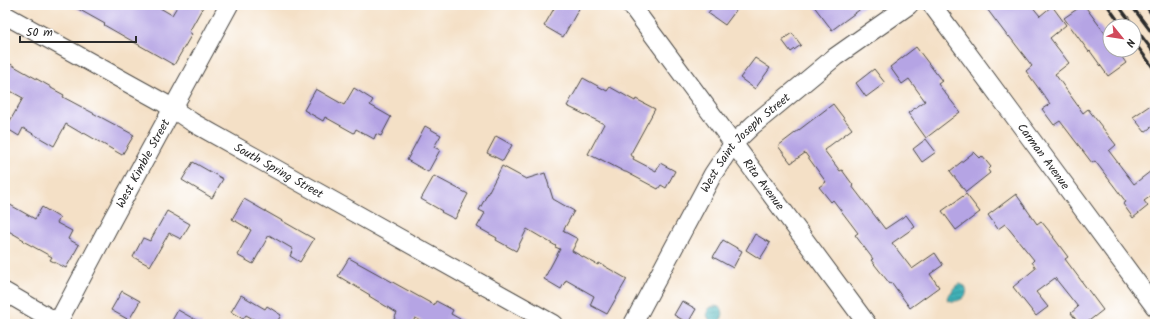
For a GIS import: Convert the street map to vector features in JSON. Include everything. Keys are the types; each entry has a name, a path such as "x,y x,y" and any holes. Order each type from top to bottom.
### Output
{"street":[{"name":"West Kimble Street","path":"58,324 229,5"},
{"name":"Rita Avenue","path":"631,5 867,324"},
{"name":"West Saint Joseph Street","path":"633,324 713,174 733,144 758,120 835,57 909,5"},
{"name":"Carman Avenue","path":"932,5 1155,307"},
{"name":"South Spring Street","path":"5,15 164,103 172,110 192,122 337,204 553,324"},
{"path":"5,292 58,324"}],"water":[{"path":"960,284 965,286 967,290 964,297 958,301 950,301 947,299 948,295 954,288"},
{"path":"712,306 718,306 723,311 721,320 718,322 712,322 707,317 707,311"}],"building":[{"path":"71,5 155,5 172,15 178,5 204,5 189,32 192,34 174,65"},
{"path":"556,5 581,5 563,37 544,26"},
{"path":"714,5 740,5 725,25 708,13"},
{"path":"813,5 866,5 832,30"},
{"path":"984,5 1031,5 1040,16 1052,6 1066,25 1050,38 1069,63 1055,74 1083,113 1088,109 1116,145 1109,151 1134,184 1155,168 1155,193 1144,201 1148,206 1133,218 1123,204 1126,202 1095,161 1092,163 1060,121 1054,125 1042,109 1050,104 1026,71 1032,66"},
{"path":"1084,5 1102,29 1102,58 1123,58 1126,63 1108,76 1064,18"},
{"path":"792,33 801,45 791,52 782,40"},
{"path":"916,47 942,81 938,84 960,112 926,138 908,113 925,101 909,79 902,84 890,67"},
{"path":"755,58 770,68 755,89 740,78"},
{"path":"5,61 64,95 63,97 134,135 122,155 66,124 54,146 23,128 19,136 6,128 23,98 5,88"},
{"path":"874,69 885,83 866,97 856,83"},
{"path":"583,78 607,91 610,87 635,101 636,99 655,109 630,155 634,157 633,159 656,171 660,163 675,171 666,188 661,185 658,189 588,154 604,124 567,106"},
{"path":"354,88 373,100 370,105 391,117 381,136 376,134 374,139 356,129 354,133 325,117 323,121 304,110 316,89 344,105"},
{"path":"1155,102 1155,124 1145,132 1133,117"},
{"path":"833,104 852,129 824,150 840,171 842,170 853,185 852,186 885,229 906,215 915,227 892,243 912,269 935,253 943,265 930,274 939,287 910,308 892,283 890,284 871,260 873,259 855,235 858,233 833,200 831,202 819,187 826,182 805,153 791,163 778,146"},
{"path":"425,126 441,135 434,147 440,150 428,172 407,160"},
{"path":"496,136 512,145 503,161 487,153"},
{"path":"926,139 936,152 922,162 913,149"},
{"path":"974,152 980,158 982,156 991,167 988,170 990,173 966,192 950,171"},
{"path":"193,162 223,179 212,198 182,180"},
{"path":"502,166 526,179 545,173 553,199 574,211 563,231 578,239 572,251 598,265 599,263 627,279 607,314 590,305 594,296 566,280 561,289 544,279 560,249 555,247 556,246 527,229 516,251 477,227 485,213 479,210"},
{"path":"434,176 468,194 455,219 421,199"},
{"path":"966,194 980,212 956,230 942,211"},
{"path":"1016,194 1037,224 1041,221 1054,237 1068,257 1065,259 1103,310 1085,324 1079,324 1071,313 1078,307 1055,278 1036,292 1048,307 1036,316 1013,287 1036,268 1032,262 1034,260 1005,224 998,229 988,215"},
{"path":"244,199 314,239 300,262 290,256 293,249 269,235 253,264 237,255 251,230 232,219"},
{"path":"5,202 35,219 42,207 60,218 57,223 72,231 68,239 79,245 66,268 50,260 52,257 5,229"},
{"path":"167,211 190,224 181,239 169,233 150,266 133,257 143,238 150,241"},
{"path":"755,234 770,243 760,259 746,250"},
{"path":"723,240 742,251 733,268 713,257"},
{"path":"349,258 434,305 436,301 453,310 451,314 469,324 428,324 415,318 412,324 404,324 394,319 397,313 338,276"},
{"path":"122,291 140,301 129,320 111,310"},
{"path":"241,295 265,309 267,306 281,315 276,324 262,324 246,315 243,319 231,312"},
{"path":"682,301 696,309 688,323 674,315"},
{"path":"178,310 203,324 170,324"}],"railway":[{"path":"1107,5 1116,18"},
{"path":"1118,5 1155,54"},
{"path":"1131,5 1155,37"},
{"path":"1145,5 1155,19"},
{"path":"1142,53 1155,70"}]}
